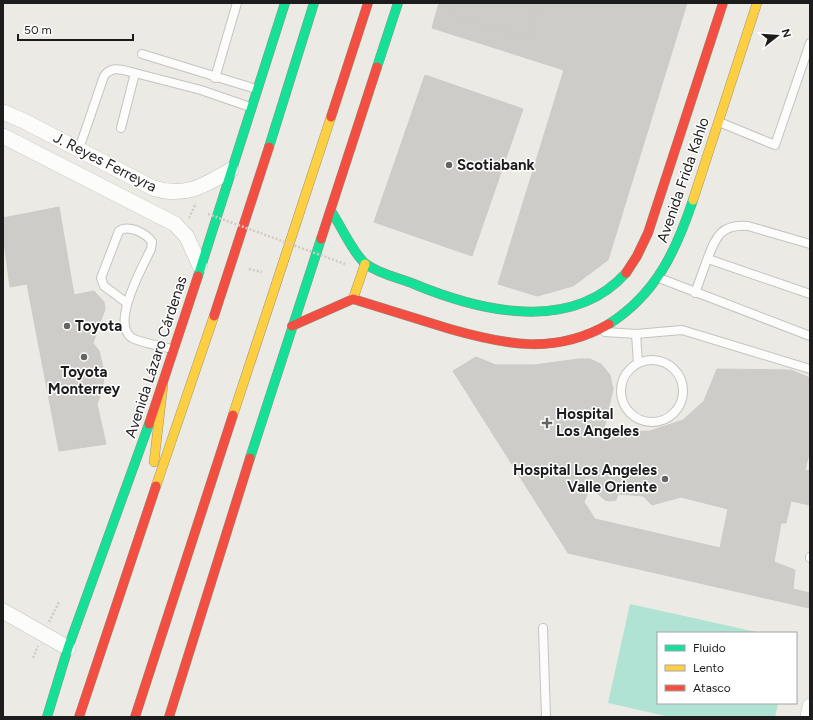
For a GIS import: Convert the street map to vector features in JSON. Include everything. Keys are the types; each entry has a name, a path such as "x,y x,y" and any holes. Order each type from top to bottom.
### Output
{"main road":[{"name":"Avenida Lázaro Cárdenas","path":"47,717 68,648 163,385 285,3"},
{"path":"79,717 149,505 231,266 314,3"},
{"path":"136,717 368,3"},
{"path":"169,717 292,326 398,3"},
{"name":"Avenida Frida Kahlo","path":"365,264 446,296 486,308 514,313 543,312 563,308 584,302 607,290 622,277 631,266 648,233 723,3"},
{"name":"Avenida Frida Kahlo","path":"352,299 498,342 526,345 553,344 575,339 596,331 618,318 646,294 658,278 675,249 686,222 756,3"},
{"path":"292,326 352,299 365,264 331,211"},
{"path":"149,505 163,385"}],"street":[{"name":"J. Reyes Ferreyra","path":"3,112 24,120 153,188 166,192 188,191 202,187 231,170"},
{"name":"J. Reyes Ferreyra","path":"3,136 166,218 184,231 200,266"},
{"path":"3,611 68,648"},
{"path":"808,717 810,706"}],"lane":[{"path":"215,78 237,3"},
{"path":"718,122 776,145 810,43"},
{"path":"142,54 215,78 257,89"},
{"path":"80,149 104,76 108,70 114,69 135,73 201,90 251,108"},
{"path":"122,128 135,73"},
{"path":"695,293 714,240 725,230 739,226 748,226 810,244"},
{"path":"127,303 104,286 101,278 119,231 123,228 128,228 148,237 152,242 151,249 127,303 124,320 126,330 132,338 174,349"},
{"path":"708,259 810,294"},
{"path":"658,278 810,336"},
{"path":"596,331 636,334 682,330 810,369"},
{"path":"636,334 638,363"},
{"path":"656,360 672,366 682,381 683,399 674,415 658,423 640,420 626,409 621,392 625,375 638,363 656,360"},
{"path":"543,628 546,717"}],"path":[{"path":"184,231 202,187"},
{"path":"208,214 345,264"},
{"path":"231,266 280,276"}],"green space":[{"path":"630,604 756,632 657,632 657,704 778,704 775,717 670,717 608,703"}],"building":[{"path":"439,3 687,3 608,260 573,286 537,296 498,284 564,70 432,28"},
{"path":"456,3 539,3 528,38 452,15"},
{"name":"Scotiabank","path":"425,75 523,109 472,256 374,222"},
{"name":"Toyota","path":"59,207 74,295 94,291 104,302 105,309 93,343 99,351 104,371 103,388 97,404 106,444 59,451 27,284 10,287 3,234 3,218"},
{"name":"Hospital Los Angeles Valle Oriente","path":"476,357 496,365 534,365 590,359 601,364 610,375 613,389 603,433 650,431 683,420 704,401 717,369 791,370 810,378 810,449 805,470 810,471 810,505 791,501 786,523 781,523 774,562 795,570 793,589 810,593 809,608 568,553 453,371","holes":["590,487 605,500 616,500 618,494 643,496 652,505 681,497 728,509 720,548 595,519 584,502"]}],"traffic: fast":[{"path":"198,276 285,3"},
{"path":"269,147 314,3"},
{"path":"377,67 398,3"},
{"path":"609,324 640,299 652,285 671,254 693,200"},
{"path":"331,211 361,260 371,267 383,273 440,294 495,308 524,312 552,310 579,304 604,292 626,273"},
{"path":"250,458 321,239"},
{"path":"47,717 68,648 149,424"}],"traffic: slow":[{"path":"693,200 757,3"},
{"path":"233,415 331,117"},
{"path":"353,299 365,264"},
{"path":"156,486 214,316"},
{"path":"154,462 163,385"}],"traffic: jam":[{"path":"331,117 368,3"},
{"path":"626,273 637,256 648,233 723,3"},
{"path":"321,239 377,67"},
{"path":"214,316 269,147"},
{"path":"149,424 198,276"},
{"path":"292,326 353,299 471,335 511,343 550,343 569,340 589,334 609,324"},
{"path":"135,717 233,415"},
{"path":"169,717 250,458"},
{"path":"79,717 156,486"}],"place":[{"name":"Scotiabank","path":"449,165"},
{"name":"Toyota","path":"67,326"},
{"name":"Toyota Monterrey","path":"84,357"},
{"name":"Hospital Los Angeles","path":"547,423"},
{"name":"Hospital Los Angeles Valle Oriente","path":"665,479"}]}
